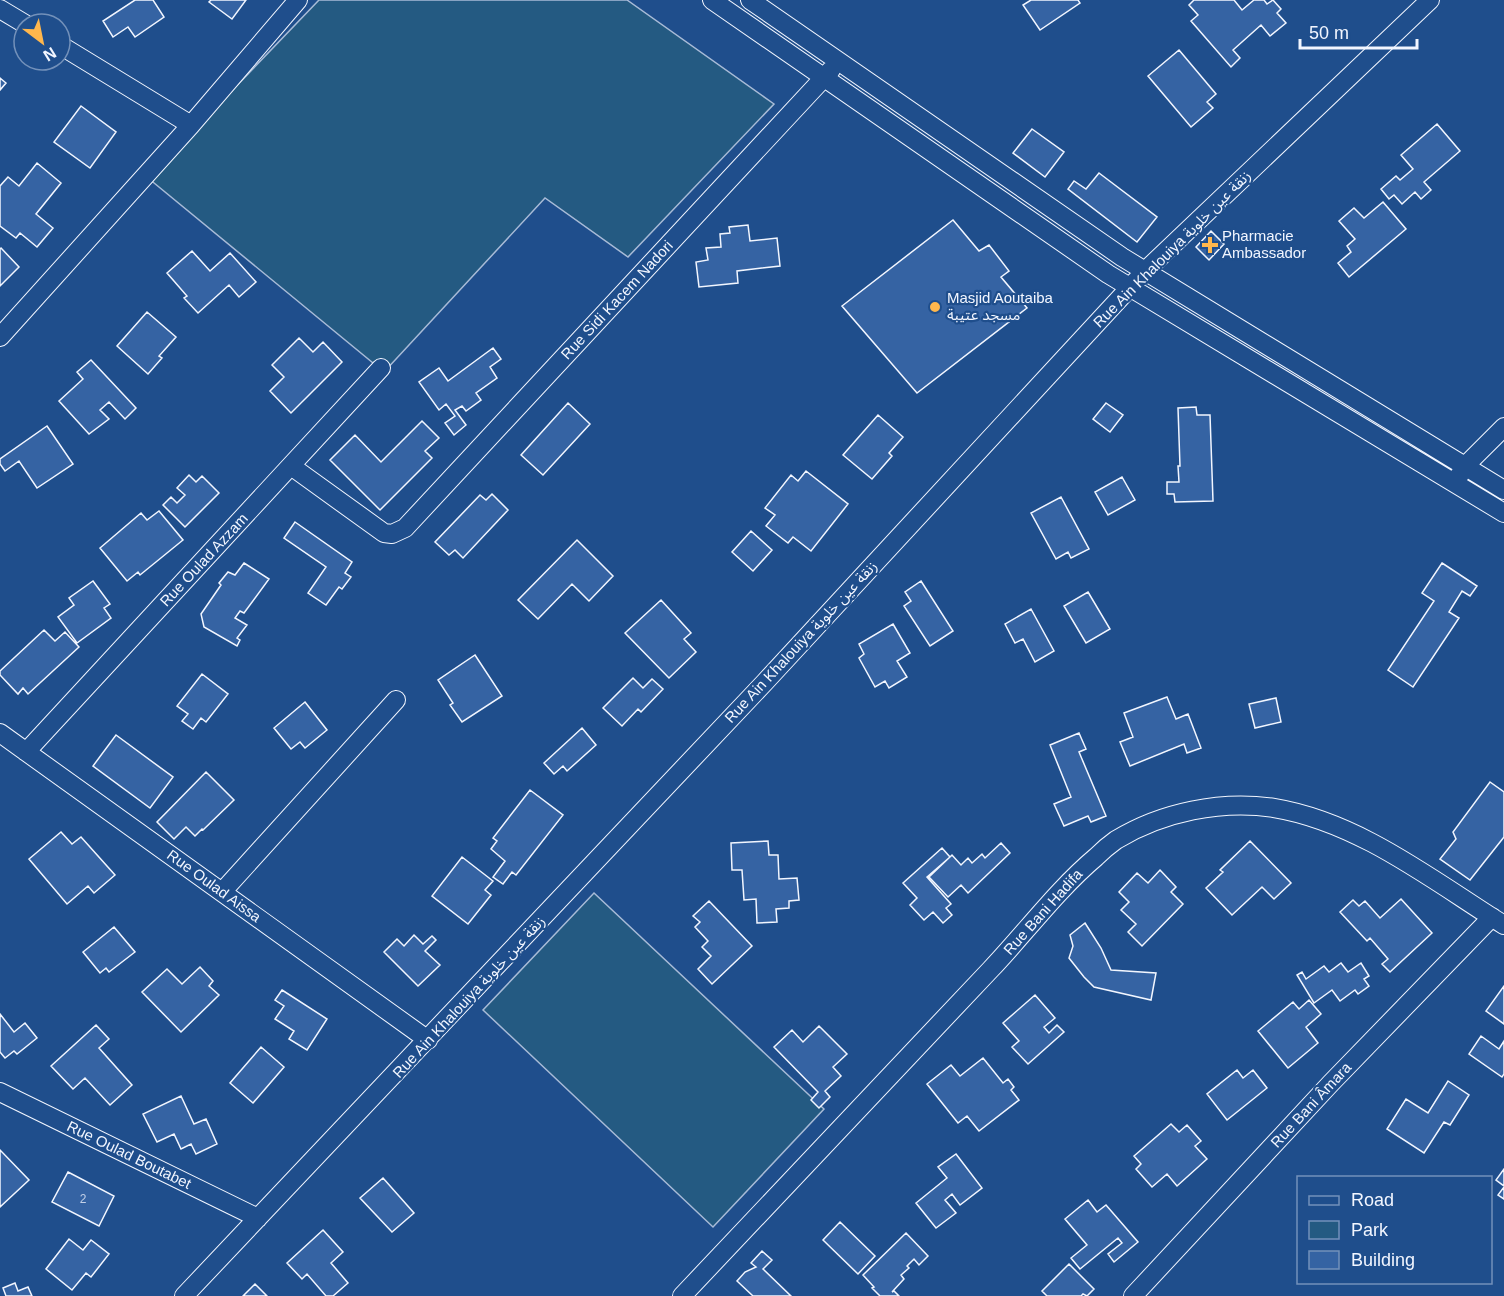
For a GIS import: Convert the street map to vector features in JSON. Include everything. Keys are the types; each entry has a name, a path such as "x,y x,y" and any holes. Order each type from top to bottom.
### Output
{"street":[{"path":"0,337 191,124 298,0"},
{"path":"712,0 1130,287 1504,513"},
{"path":"732,14 744,0"},
{"path":"750,0 1145,272 1504,490"},
{"name":"Rue Ain Khalouiya زنقة عين خلوية","path":"184,1296 765,682 1130,287 1430,0"},
{"path":"72,52 191,124"},
{"name":"Rue Sidi Kacem Nadori","path":"291,466 384,533 392,534 405,528 838,62"},
{"name":"Rue Oulad Azzam","path":"26,752 381,368"},
{"path":"1455,483 1465,466 1504,427"},
{"path":"222,892 396,700"},
{"name":"Rue Oulad Aissa","path":"0,733 428,1040"},
{"name":"Rue Bani Hadifa","path":"682,1296 1000,959 1076,874 1114,841 1150,822 1189,811 1235,806 1274,808 1313,818 1355,834 1398,858 1498,921"},
{"name":"Rue Bani Âmara","path":"1133,1296 1330,1083 1498,921"},
{"name":"Rue Oulad Boutabet","path":"0,1092 258,1218"}],"green space":[{"path":"319,0 627,0 774,104 628,257 545,198 384,372 148,178"},
{"path":"594,893 824,1109 713,1227 483,1010"}],"building":[{"path":"135,0 153,0 164,17 135,37 128,27 113,37 103,21"},
{"path":"211,0 246,0 232,19 209,2"},
{"path":"1031,0 1078,0 1080,3 1040,30 1023,5"},
{"path":"1194,0 1234,0 1242,10 1254,0 1264,0 1267,4 1273,0 1281,9 1277,13 1286,23 1270,36 1261,25 1233,50 1240,58 1231,67 1191,21 1198,15 1189,5"},
{"path":"1179,50 1216,94 1207,102 1213,108 1191,127 1148,76"},
{"path":"0,78 6,83 0,90"},
{"path":"81,106 116,132 90,168 54,142"},
{"path":"1437,124 1460,151 1424,182 1431,190 1421,199 1415,192 1402,204 1394,195 1389,199 1381,189 1396,176 1400,180 1413,169 1401,155"},
{"path":"1032,129 1064,152 1045,177 1013,153"},
{"path":"37,163 61,183 36,214 53,228 37,247 20,233 16,238 0,226 0,186 8,177 19,186"},
{"path":"1099,173 1157,217 1137,242 1068,189 1074,181 1086,189"},
{"path":"1383,202 1406,229 1349,277 1338,263 1351,252 1347,246 1355,239 1339,221 1354,208 1364,218"},
{"name":"Masjid Aoutaiba مسجد عتيبة","path":"953,220 979,251 989,245 1009,271 1001,277 1027,308 917,393 842,306"},
{"path":"748,225 750,241 777,238 780,266 737,271 738,283 699,287 696,262 708,260 706,248 721,247 720,234 730,233 729,227"},
{"name":"Pharmacie Ambassador","path":"1211,231 1224,244 1209,260 1196,247"},
{"path":"0,249 19,267 0,286"},
{"path":"192,251 210,271 230,253 256,282 239,297 229,285 198,313 184,298 187,296 167,273"},
{"path":"147,312 176,337 159,356 162,358 148,374 117,346"},
{"path":"299,338 313,352 323,342 342,362 291,413 270,391 284,377 272,365"},
{"path":"493,348 501,359 490,367 497,378 476,393 481,400 466,411 462,406 455,410 466,425 454,435 445,423 455,416 446,404 439,410 419,382 439,368 448,381"},
{"path":"91,360 136,408 125,419 109,402 100,410 109,419 89,434 59,401 83,379 77,372"},
{"path":"568,403 590,424 543,475 521,455"},
{"path":"1106,403 1123,415 1110,432 1093,419"},
{"path":"1196,407 1197,415 1210,415 1213,501 1175,502 1174,494 1167,494 1167,482 1179,482 1178,408"},
{"path":"878,415 903,437 889,453 892,456 872,479 843,455"},
{"path":"422,421 439,438 425,451 432,458 380,510 330,460 355,435 381,462"},
{"path":"47,426 73,464 37,488 19,461 5,471 0,464 0,459"},
{"path":"806,471 848,504 811,551 793,537 788,543 766,526 775,515 765,508 791,475 798,481"},
{"path":"189,475 196,482 202,476 219,493 185,527 163,505 171,497 177,503 185,495 177,488"},
{"path":"1122,477 1135,500 1108,515 1095,492"},
{"path":"492,494 508,510 463,558 455,550 449,555 435,542 480,495 486,500"},
{"path":"1061,497 1089,549 1071,558 1068,552 1056,559 1031,513"},
{"path":"159,511 183,540 140,575 138,572 127,581 100,548 141,513 147,520"},
{"path":"295,522 352,562 345,573 351,577 342,589 339,587 326,605 308,593 326,567 284,538"},
{"path":"751,531 772,550 753,571 732,552"},
{"path":"577,540 613,576 589,601 572,584 538,619 518,600"},
{"path":"244,563 269,579 244,613 240,611 235,618 247,625 237,638 240,640 237,646 204,627 201,614 228,572 235,575"},
{"path":"1442,563 1477,586 1470,596 1462,591 1449,612 1459,618 1413,687 1388,670 1434,601 1422,593"},
{"path":"93,581 110,604 104,608 111,618 77,643 58,617 74,605 69,598"},
{"path":"921,581 953,631 930,646 904,606 911,601 905,592"},
{"path":"1088,592 1110,629 1086,643 1064,606"},
{"path":"661,600 691,633 684,639 696,652 669,678 625,633"},
{"path":"1031,609 1054,651 1035,662 1023,639 1015,643 1005,624"},
{"path":"893,624 910,653 897,661 907,677 889,688 885,681 875,687 859,658 864,654 859,644"},
{"path":"44,630 55,641 65,632 79,647 28,694 23,688 18,694 0,675 0,671"},
{"path":"475,655 502,696 462,722 450,705 453,703 438,680"},
{"path":"202,674 228,694 206,722 201,718 193,729 182,721 188,714 177,706"},
{"path":"633,678 643,688 652,679 663,689 641,712 638,709 622,726 603,708"},
{"path":"1167,697 1176,719 1188,714 1201,748 1187,753 1184,744 1130,766 1120,742 1133,737 1124,713"},
{"path":"1276,698 1281,722 1255,728 1249,704"},
{"path":"305,702 327,730 305,748 300,742 291,749 274,728"},
{"path":"582,728 596,745 567,771 563,766 554,774 544,763"},
{"path":"1079,733 1086,749 1079,752 1106,816 1091,822 1088,816 1064,826 1054,804 1071,797 1050,745"},
{"path":"116,735 173,777 150,808 93,766"},
{"path":"206,772 234,800 195,836 186,827 174,839 157,822"},
{"path":"1490,782 1504,792 1504,837 1470,880 1440,859 1456,839 1453,832"},
{"path":"530,790 563,815 516,875 512,872 503,884 493,877 505,861 491,849 497,841 493,838"},
{"path":"61,832 72,844 81,837 115,875 94,893 88,886 67,904 29,859"},
{"path":"768,841 769,855 778,855 779,879 797,878 799,900 789,901 789,908 776,909 777,922 757,923 756,899 744,900 742,870 732,870 731,843"},
{"path":"1250,841 1291,883 1274,899 1262,887 1232,915 1206,888 1223,872 1220,870"},
{"path":"1001,843 1010,853 968,893 961,885 948,897 929,877 952,855 961,865 968,858 972,863 982,854 985,858"},
{"path":"942,848 950,857 927,877 951,904 946,908 952,915 943,923 933,912 924,920 910,905 917,898 903,883"},
{"path":"462,857 493,881 485,890 491,895 468,924 432,896"},
{"path":"1160,870 1176,887 1171,892 1183,904 1142,946 1128,932 1136,924 1121,910 1129,902 1119,892 1137,873 1148,883"},
{"path":"1401,899 1432,933 1390,972 1382,964 1388,959 1370,938 1367,941 1340,912 1353,900 1359,906 1365,901 1380,918"},
{"path":"709,901 752,946 712,984 698,969 711,956 702,947 708,941 695,927 700,922 693,916"},
{"path":"1085,923 1101,948 1111,970 1156,973 1151,1000 1094,987 1084,977 1069,958 1073,946 1070,935"},
{"path":"114,927 135,952 109,972 106,968 100,973 83,952"},
{"path":"414,935 423,944 432,936 436,940 425,951 440,965 418,986 384,952 397,939 404,946"},
{"path":"1341,963 1348,972 1361,963 1369,976 1364,979 1369,986 1358,994 1355,990 1340,1001 1332,990 1314,1003 1297,975 1302,972 1306,979 1324,966 1329,972"},
{"path":"200,967 213,981 209,986 219,995 181,1032 142,992 167,969 182,984"},
{"path":"1504,986 1504,1024 1486,1011"},
{"path":"282,990 327,1019 307,1050 289,1039 294,1031 275,1019 284,1006 275,1000"},
{"path":"1035,995 1055,1018 1044,1027 1049,1033 1057,1025 1064,1032 1028,1064 1012,1047 1019,1041 1003,1023"},
{"path":"1309,1000 1321,1014 1306,1027 1318,1043 1288,1068 1258,1031 1293,1002 1299,1009"},
{"path":"0,1014 14,1032 25,1023 37,1038 17,1054 14,1051 5,1058 0,1052"},
{"path":"96,1025 109,1039 99,1048 132,1085 110,1105 85,1078 73,1089 51,1066"},
{"path":"819,1026 847,1054 833,1067 841,1076 825,1091 830,1097 819,1108 811,1100 818,1092 774,1047 792,1030 803,1042"},
{"path":"1481,1036 1499,1049 1504,1041 1504,1074 1502,1077 1469,1054"},
{"path":"261,1047 284,1067 253,1103 230,1083"},
{"path":"983,1058 1003,1083 1008,1079 1014,1087 1011,1090 1019,1100 979,1131 967,1116 958,1123 927,1084 951,1065 960,1076"},
{"path":"1237,1070 1243,1078 1253,1070 1267,1088 1227,1120 1207,1094"},
{"path":"1448,1081 1469,1095 1450,1125 1444,1122 1424,1153 1387,1129 1406,1099 1428,1113"},
{"path":"181,1096 194,1124 206,1119 217,1144 196,1154 191,1144 181,1149 174,1134 157,1142 143,1114"},
{"path":"1171,1124 1179,1132 1187,1125 1201,1141 1195,1146 1207,1159 1177,1186 1167,1174 1152,1187 1136,1169 1141,1164 1134,1156"},
{"path":"0,1150 29,1180 0,1207"},
{"path":"956,1154 982,1188 960,1205 952,1194 945,1200 956,1213 936,1228 916,1203 947,1178 938,1167"},
{"path":"1504,1169 1504,1186 1496,1180"},
{"path":"68,1172 114,1196 99,1226 52,1202"},
{"path":"383,1178 414,1213 392,1232 360,1198"},
{"path":"1504,1187 1504,1199 1498,1195"},
{"path":"1088,1200 1097,1212 1106,1205 1138,1242 1114,1262 1108,1254 1122,1243 1118,1238 1080,1269 1071,1258 1087,1245 1065,1219"},
{"path":"840,1222 875,1256 858,1274 823,1240"},
{"path":"323,1230 343,1252 331,1263 348,1283 333,1296 326,1296 307,1274 302,1279 287,1263"},
{"path":"906,1233 928,1256 919,1265 914,1259 907,1266 909,1268 901,1275 904,1279 892,1292 894,1291 899,1296 880,1296 863,1275"},
{"path":"69,1239 83,1250 91,1240 109,1254 91,1277 86,1273 72,1290 46,1269"},
{"path":"762,1251 772,1260 763,1269 791,1296 753,1296 737,1281 745,1272 756,1267 751,1263"},
{"path":"1069,1264 1094,1289 1087,1296 1083,1294 1081,1296 1047,1296 1042,1291"},
{"path":"15,1283 18,1291 28,1287 32,1296 6,1296 3,1288"},
{"path":"255,1284 267,1296 243,1296"}],"place":[{"name":"Pharmacie Ambassador","path":"1210,245"},
{"name":"Masjid Aoutaiba مسجد عتيبة","path":"935,307"}]}
